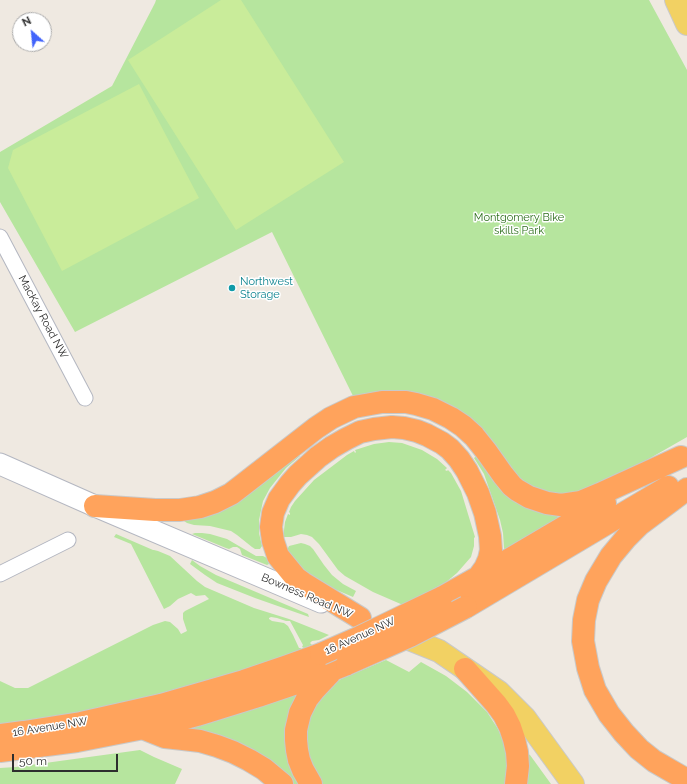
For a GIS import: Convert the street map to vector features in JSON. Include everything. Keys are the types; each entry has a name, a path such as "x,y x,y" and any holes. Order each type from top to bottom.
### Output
{"highway":[{"path":"96,506 154,510 180,510 200,507 215,502 231,494 331,418 354,407 382,402 416,404 433,409 451,418 474,436 512,486 529,497 547,503 561,505 587,500 685,462"},
{"path":"360,618 296,578 278,556 273,541 271,527 275,506 281,495 290,484 310,464 332,447 360,432 386,427 404,428 417,431 442,443 450,449 458,459 467,471 478,493 490,536 491,550 489,559 485,568 477,579"},
{"name":"16 Avenue NW","path":"0,734 76,724 161,705 244,681 288,666 334,663 366,635 477,579 685,462"},
{"name":"16 Avenue NW","path":"0,751 77,741 144,729 231,705 298,683 334,663 417,632 466,607 685,462"},
{"path":"687,489 638,525 610,556 596,581 588,600 584,620 584,641 588,668 595,690 609,714 624,734 639,749 654,761 687,780"},
{"path":"311,784 302,770 296,750 296,730 300,714 307,699 334,663"},
{"path":"466,669 496,704 510,727 517,752 518,766 516,784"},
{"path":"144,729 166,737 200,742 233,752 264,769 282,784"}],"main road":[{"path":"676,0 687,24"},
{"name":"Bowness Road NW","path":"360,618 439,651 499,692 525,718 574,784"}],"street":[{"name":"MacKay Road NW","path":"0,237 85,398"},
{"name":"Bowness Road NW","path":"0,464 360,618"},
{"path":"0,574 68,540"}],"green space":[{"name":"Montgomery Bike skills Park","path":"156,0 649,0 687,70 687,437 605,484 564,497 533,488 516,475 482,431 354,398 272,232 75,332 0,202 0,152 112,86"},
{"path":"221,0 241,0 344,162 236,230 128,60"},
{"path":"139,84 199,198 62,271 8,168 13,150"},
{"path":"389,442 402,443 422,450 437,459 447,468 445,470 448,470 451,473 461,491 475,537 471,557 457,573 445,583 403,605 373,592 345,576 338,570 312,537 301,534 291,537 284,537 285,522 288,514 290,515 289,512 291,507 314,480 347,455 354,451 355,453 355,450 374,444"},
{"path":"299,455 300,456 286,468 270,488 263,501 259,520 259,533 262,546 260,549 255,549 231,531 210,526 194,525 184,521 200,517"},
{"path":"478,455 533,510 557,516 559,519 505,551 500,520 484,474 474,458"},
{"path":"116,534 170,556 205,587 254,608 289,619 329,635 319,640 312,641 310,643 312,645 304,648 302,647 303,645 290,621 271,617 269,619 272,621 284,623 288,626 299,648 301,648 300,651 222,678 105,709 0,726 0,681 15,688 28,688 153,625 165,621 170,622 181,634 187,631 183,619 183,613 209,599 205,595 196,596 191,593 178,599 164,609 131,544 114,537"},
{"path":"192,534 210,534 227,539 256,556 263,556 267,558 269,564 267,565 242,555 240,549 237,547 229,549 226,548"},
{"path":"301,543 310,546 313,549 332,575 343,584 356,591 353,597 311,579 287,550 289,546"},
{"path":"192,560 216,575 308,614 309,617 217,583 190,564"},
{"path":"386,660 409,672 421,662 446,676 467,692 487,712 498,729 506,748 506,784 323,784 310,765 305,731 316,703 327,689 341,679"},
{"path":"292,695 296,696 290,712 300,784 294,784 193,731 192,729 193,727"},
{"path":"140,750 182,769 175,784 0,784 0,768"},
{"path":"528,754 530,755 551,784 525,784"}],"place":[{"name":"Northwest Storage","path":"232,288"}]}
